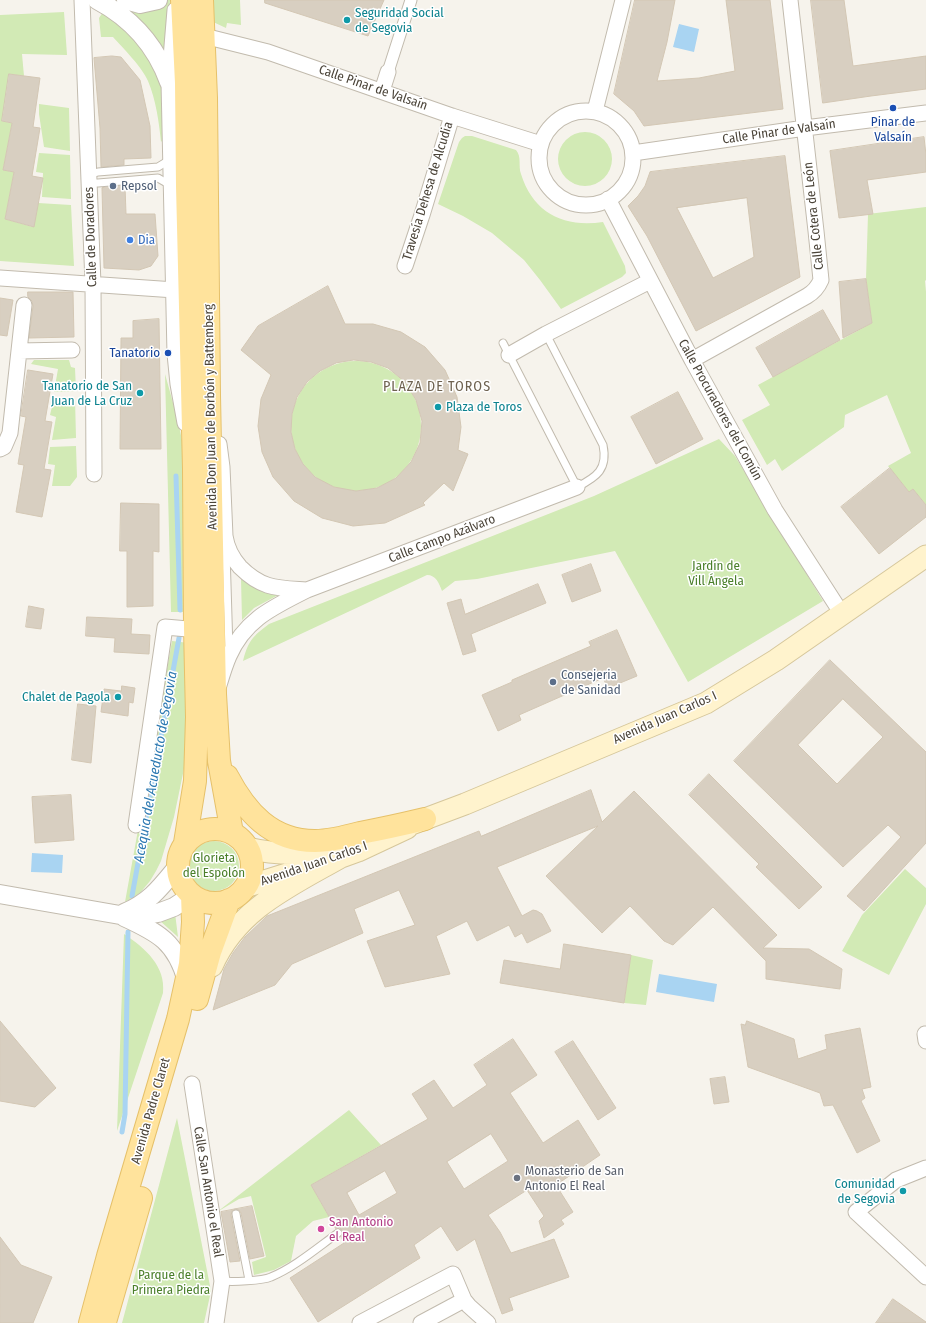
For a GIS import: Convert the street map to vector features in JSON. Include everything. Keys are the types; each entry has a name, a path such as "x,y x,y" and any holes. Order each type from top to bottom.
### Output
{"main road":[{"name":"Avenida Don Juan de Borbón y Battemberg","path":"182,0 186,83 194,469 197,717 195,781 185,843"},
{"name":"Avenida Don Juan de Borbón y Battemberg","path":"202,0 204,36 216,694 219,761 240,841"},
{"name":"Avenida Juan Carlos I","path":"237,893 341,857 426,819 706,703 776,660 926,556"},
{"path":"219,761 233,788 248,808 270,829 290,838 315,841 333,839 426,819"},
{"name":"Avenida Juan Carlos I","path":"240,841 278,853 301,854 320,852 333,850 426,819"},
{"path":"220,829 240,841 251,865 250,876 237,893 223,902 211,902 192,895 182,883 178,866 180,854 185,843 195,834 207,830 220,829"},
{"path":"192,990 213,964 224,943 253,911 270,898 341,857"},
{"name":"Avenida Padre Claret","path":"90,1323 110,1249 178,1019 237,893"},
{"name":"Avenida Padre Claret","path":"105,1323 184,1050 192,990 192,895"}],"street":[{"name":"Calle de Doradores","path":"82,0 93,284 94,474"},
{"path":"97,0 123,16 140,34 157,56 164,68 169,82"},
{"path":"126,0 140,4 158,0"},
{"name":"Avenida Don Juan de Borbón y Battemberg","path":"176,0 169,82 176,354 178,384 194,469"},
{"path":"382,92 411,0"},
{"path":"595,111 623,0"},
{"name":"Calle Cotera de León","path":"692,360 808,296 818,286 821,280 790,0"},
{"name":"Calle Pinar de Valsaín","path":"204,36 268,52 452,116 541,144"},
{"path":"595,111 606,115 624,130 630,141 633,153 630,175 617,193 608,199 596,204 584,205 572,203 556,194 544,180 540,168 539,156 541,144 544,135 557,120 575,112 595,111"},
{"name":"Calle Pinar de Valsaín","path":"633,153 804,128 926,113"},
{"name":"Travesía Dehesa de Alcudia","path":"405,266 420,223 452,116"},
{"name":"Calle Procuradores del Común","path":"608,199 692,360 775,510 842,614"},
{"path":"0,278 175,290"},
{"path":"506,349 546,334 650,281"},
{"path":"0,450 4,447 10,433 24,305"},
{"path":"19,351 72,350"},
{"path":"210,419 220,448 226,544"},
{"name":"Calle Campo Azálvaro","path":"216,694 229,656 241,633 252,622 277,605 307,590 577,487"},
{"name":"Calle Campo Azálvaro","path":"226,544 229,553 238,565 256,580 279,588 307,590"},
{"path":"136,825 165,627 188,629"},
{"path":"120,915 138,907 152,896 178,866"},
{"path":"0,894 120,915 147,915 158,913 174,907 192,895"},
{"path":"120,915 159,934 170,945 184,970 192,990"},
{"name":"Calle San Antonio el Real","path":"192,1084 222,1281 216,1323"},
{"path":"926,1168 896,1180 856,1212 926,1277"},
{"path":"360,1323 385,1317 453,1274 464,1300 488,1323"},
{"path":"421,1323 464,1300"}],"lane":[{"path":"172,159 158,166 98,172 88,179 98,184 158,178 172,186"},
{"name":"Calle Campo Azálvaro","path":"546,334 603,444 606,456 599,473 592,479 577,487"},
{"path":"506,349 577,487"},
{"path":"226,544 229,656"},
{"name":"Avenida Don Juan de Borbón y Battemberg","path":"195,598 189,615 188,629 191,646 196,655"},
{"path":"236,1214 249,1280"},
{"path":"222,1281 229,1282 269,1278 284,1270 338,1233"}],"green space":[{"path":"167,0 170,0 166,60 116,2 164,3"},
{"path":"211,0 240,0 241,25 227,23 226,28 211,21"},
{"path":"64,12 67,55 22,54 24,76 9,74 2,121 12,123 3,170 14,172 5,219 33,227 38,203 71,205 74,266 0,261 0,15"},
{"path":"103,12 117,19 150,57 162,83 167,134 161,142 155,103 148,81 137,64 113,37 101,37 99,18"},
{"path":"39,104 69,108 70,151 44,147"},
{"path":"580,132 590,132 600,136 608,144 612,154 612,164 608,174 600,182 590,186 580,186 570,182 562,174 558,164 558,154 562,144 570,136"},
{"path":"465,136 472,136 516,150 519,156 521,174 526,188 533,199 552,215 575,223 603,222 625,266 626,273 622,277 561,309 524,260 492,233 463,216 438,204 459,142"},
{"path":"39,153 70,155 71,199 42,197 43,173 36,172"},
{"path":"926,207 926,505 913,489 909,492 888,466 911,453 887,395 845,415 844,427 782,471 775,459 767,465 742,420 770,405 758,385 872,323 866,279 868,214"},
{"path":"34,360 69,360 71,367 75,368 76,391 54,392 58,369 31,364"},
{"path":"362,361 381,366 402,380 416,401 420,413 420,439 416,451 402,472 381,486 369,490 350,491 331,486 310,472 296,451 292,439 291,420 296,401 310,380 331,366 343,362"},
{"path":"165,374 182,440 188,530 189,612 171,612"},
{"path":"54,398 75,398 76,438 52,440 56,417 50,415"},
{"name":"Jardín de Vill Ángela","path":"719,439 735,456 823,601 688,682 615,551 477,579 455,581 442,591 435,578 427,575 243,661 249,644 259,632 269,624 594,496"},
{"path":"76,446 77,477 70,486 52,486 55,465 48,464 50,447"},
{"path":"241,579 260,589 280,594 254,608 242,620"},
{"path":"172,641 189,643 186,759 174,817 161,861 150,881 140,893 125,902"},
{"name":"Glorieta del Espolón","path":"214,841 224,843 232,848 237,856 239,866 237,876 232,884 224,889 214,891 204,889 196,884 191,876 189,866 191,856 196,848 204,843"},
{"path":"905,869 926,888 926,904 889,975 842,951 862,915"},
{"path":"175,913 178,937 159,920"},
{"path":"124,934 139,945 158,966 163,983 163,993 117,1131"},
{"path":"631,955 653,960 646,1005 624,1003"},
{"path":"349,1110 381,1145 311,1185 329,1217 313,1221 296,1236 291,1261 274,1270 254,1275 252,1262 266,1257 251,1196 239,1199 217,1212"},
{"name":"Parque de la Primera Piedra","path":"177,1118 211,1291 204,1323 122,1323"}],"water":[{"path":"679,24 699,29 694,52 673,47"},
{"path":"32,853 63,855 62,873 31,872"},
{"path":"659,974 717,984 714,1002 656,992"}],"building":[{"name":"Seguridad Social de Segovia","path":"265,0 384,0 368,36 265,3"},
{"path":"635,0 675,0 667,42 657,81 699,78 735,71 726,0 770,0 783,109 644,126 634,111 614,94"},
{"path":"811,0 844,0 853,66 926,56 926,89 823,103"},
{"path":"112,56 121,57 140,80 150,126 151,158 124,159 124,165 101,167 100,128 94,58"},
{"path":"9,74 40,78 33,127 40,128 32,176 43,178 34,227 5,219 14,172 3,170 12,123 2,121"},
{"path":"924,137 926,172 867,180 873,214 839,218 830,151"},
{"path":"785,156 800,277 696,331 647,236 628,206 645,186 650,172","holes":["747,198 754,257 713,278 677,208"]},
{"name":"Dia","path":"125,186 126,214 155,214 158,256 151,266 139,270 104,268 102,188"},
{"path":"866,279 872,323 843,338 839,282"},
{"name":"Plaza de Toros","path":"328,286 345,324 373,324 401,332 425,347 445,370 457,397 461,427 458,450 468,454 453,491 444,483 423,503 425,505 385,523 353,526 322,518 294,501 273,477 262,452 258,426 261,399 271,375 241,350 258,326","holes":["354,360 371,362 388,368 405,382 416,400 422,421 420,443 411,462 396,478 377,488 356,491 334,487 315,477 303,464 295,449 291,432 292,414 297,397 307,382 320,371 336,363"]},
{"path":"28,292 73,292 74,337 29,338 33,306 32,301 28,297"},
{"path":"0,298 13,300 7,336 0,335"},
{"path":"823,310 840,340 773,377 756,348"},
{"name":"Tanatorio de San Juan de La Cruz","path":"159,319 161,449 120,449 121,338 133,338 133,321"},
{"path":"28,370 53,374 45,421 52,422 44,469 51,470 42,517 16,512 24,465 18,464 26,417 21,416"},
{"path":"678,392 703,439 656,464 631,417"},
{"path":"890,468 909,492 913,489 926,505 926,517 879,554 841,507"},
{"path":"121,503 159,504 159,552 153,551 153,606 127,607 127,551 120,551"},
{"path":"591,564 601,591 572,602 562,575"},
{"path":"538,584 546,603 471,634 476,651 463,655 447,603 461,599 465,614"},
{"path":"29,606 44,609 41,629 26,627"},
{"path":"87,617 132,619 131,634 150,635 149,654 114,652 115,638 86,636"},
{"name":"Consejeria de Sanidad","path":"617,630 637,676 608,688 603,678 519,715 521,720 498,731 482,695 512,682 512,680 591,646 589,642"},
{"path":"830,660 926,752 926,843 864,911 847,896 901,837 888,825 843,867 734,761","holes":["843,699 883,737 837,784 798,745"]},
{"name":"Chalet de Pagola","path":"122,686 135,688 133,703 129,702 128,716 101,712 104,689 121,691"},
{"path":"78,704 96,706 91,763 72,760"},
{"path":"709,774 822,887 799,909 756,867 759,864 689,795"},
{"path":"591,790 602,822 634,791 777,935 763,948 809,949 842,969 840,989 766,979 766,961 713,907 673,945 664,941 630,906 602,933 546,876 598,826 497,867 522,916 533,910 537,911 542,914 551,931 527,943 522,933 515,937 509,925 477,941 467,921 436,936 450,974 385,987 367,941 415,925 399,890 354,909 363,933 292,964 275,985 213,1010 224,969 233,953 245,937 267,916 479,831 481,836"},
{"path":"71,795 74,840 35,843 32,797"},
{"path":"564,944 631,955 624,1003 500,983 504,960 560,969"},
{"path":"0,1021 56,1088 35,1107 0,1101"},
{"path":"747,1021 794,1039 798,1059 827,1049 825,1035 860,1028 871,1087 862,1089 865,1098 861,1101 880,1141 857,1153 833,1105 824,1106 820,1093 748,1067 741,1024 745,1025"},
{"name":"Monasterio de San Antonio El Real","path":"513,1039 537,1075 510,1093 543,1143 578,1120 600,1155 556,1185 573,1212 561,1220 564,1224 544,1238 539,1221 544,1216 527,1190 488,1215 500,1232 511,1253 554,1239 569,1277 509,1298 513,1310 502,1314 475,1239 457,1251 441,1226 414,1245 420,1258 318,1322 290,1278 344,1243 341,1237 343,1235 342,1230 340,1228 336,1229 311,1185 428,1119 412,1094 434,1080 453,1108 487,1085 474,1065","holes":["491,1134 508,1161 464,1189 447,1162","385,1171 397,1193 359,1215 347,1193"]},
{"path":"573,1041 616,1108 598,1120 555,1052"},
{"path":"725,1077 729,1102 714,1104 710,1079"},
{"path":"252,1206 264,1256 250,1259 241,1213 236,1209"},
{"path":"234,1209 231,1215 240,1261 230,1262 221,1212"},
{"path":"0,1237 21,1265 52,1277 33,1323 0,1323"},
{"path":"893,1299 926,1322 926,1323 876,1323"}],"waterway":[{"name":"Acequia del Acueducto de Segovia","path":"176,476 180,610"},
{"name":"Acequia del Acueducto de Segovia","path":"132,896 179,638"},
{"name":"Acequia del Acueducto de Segovia","path":"122,1132 125,1114 128,932"}],"place":[{"name":"Seguridad Social de Segovia","path":"347,20"},
{"name":"Pinar de Valsaín","path":"893,108"},
{"name":"Repsol","path":"113,186"},
{"name":"Dia","path":"130,240"},
{"name":"Tanatorio","path":"168,353"},
{"name":"Tanatorio de San Juan de La Cruz","path":"140,393"},
{"name":"Plaza de Toros","path":"438,407"},
{"name":"Consejeria de Sanidad","path":"553,682"},
{"name":"Chalet de Pagola","path":"118,697"},
{"name":"Monasterio de San Antonio El Real","path":"517,1178"},
{"name":"Comunidad de Segovia","path":"903,1191"},
{"name":"San Antonio el Real","path":"321,1229"}],"district":[{"name":"PLAZA DE TOROS","path":"437,387"}]}
